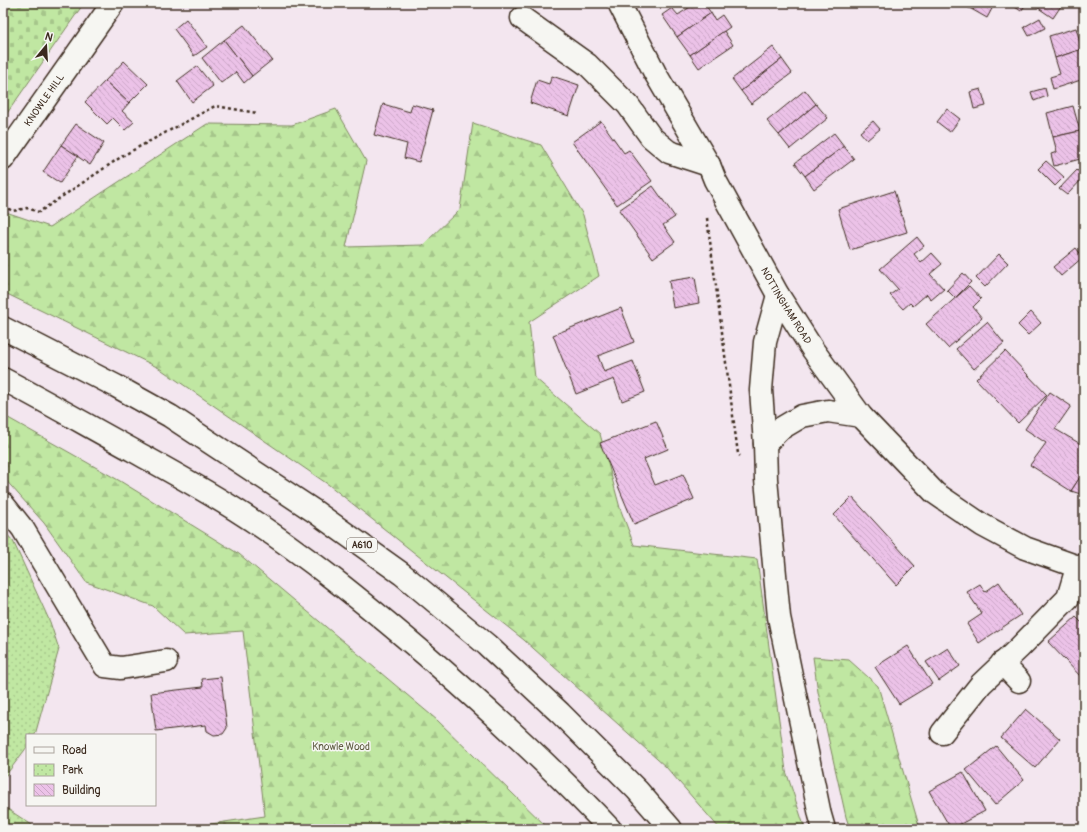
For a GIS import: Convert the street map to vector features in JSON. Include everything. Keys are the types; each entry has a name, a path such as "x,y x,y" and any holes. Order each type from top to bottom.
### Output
{"main road":[{"name":"KNOWLE HILL","path":"3,159 113,3"},
{"name":"NOTTINGHAM ROAD","path":"619,3 655,73 709,165 778,294 812,350 860,416 935,493 982,525 1025,548 1081,568"},
{"path":"522,18 588,65 628,105 652,137 669,152 709,165"},
{"path":"778,294 765,342 761,390 766,479 778,617 824,829"},
{"name":"A610","path":"3,328 110,382 170,416 314,511 402,574 474,634 560,713 637,790 671,829"},
{"path":"3,379 191,483 236,510 291,547 360,600 460,686 588,805 610,829"},
{"path":"765,444 780,429 802,416 828,411 860,416"},
{"path":"3,504 22,529 105,666 121,668 166,661"},
{"path":"942,733 981,684 1068,598 1081,568"},
{"path":"1002,663 1019,681"}],"path":[{"path":"3,206 14,211 27,208 39,212 124,155 215,106 257,112"},
{"path":"706,211 738,454 766,479"}],"green space":[{"path":"3,3 84,3 3,119"},
{"path":"336,109 366,161 346,247 423,245 460,209 473,123 541,145 583,215 599,276 529,322 535,378 600,434 620,508 634,545 757,559 786,771 805,829 720,829 666,767 524,640 329,485 159,368 3,292 3,211 50,227 207,124 292,125"},
{"name":"Knowle Wood","path":"3,415 120,481 239,554 437,720 549,829 177,829 265,816 243,631 184,635 153,606 86,582 44,523 3,477"},
{"path":"3,530 13,541 50,622 59,649 35,734 26,734 26,748 3,779"},
{"path":"813,657 849,660 878,686 920,829 850,829 818,692"},
{"path":"3,806 32,825 30,829 3,829"}],"building":[{"path":"696,3 704,3 711,13 677,37 662,15 672,8 678,15"},
{"path":"969,3 977,3 973,10 967,7"},
{"path":"977,3 995,3 987,18 973,10"},
{"path":"1009,3 1027,3 1021,11"},
{"path":"1031,3 1063,3 1053,18"},
{"path":"711,13 715,20 722,15 730,27 690,55 677,37"},
{"path":"1040,18 1045,28 1029,36 1024,27"},
{"path":"186,19 207,47 194,56 174,29"},
{"path":"244,25 272,60 252,76 224,40"},
{"path":"1076,28 1082,49 1055,58 1049,36"},
{"path":"724,31 733,45 699,68 690,55"},
{"path":"224,40 252,76 244,83 236,72 221,83 202,58"},
{"path":"773,47 782,59 741,91 732,79"},
{"path":"1082,49 1084,55 1084,79 1053,89 1050,77 1060,74 1055,58"},
{"path":"782,59 792,73 751,104 741,91"},
{"path":"124,61 148,84 129,103 105,81"},
{"path":"197,66 213,86 192,102 177,81"},
{"path":"552,76 579,85 569,116 530,103 537,80 549,84"},
{"path":"105,81 129,103 122,111 134,122 125,130 113,118 107,124 85,102"},
{"path":"1045,88 1047,96 1034,101 1031,92"},
{"path":"981,89 986,106 974,109 970,92"},
{"path":"805,90 816,104 779,135 767,121"},
{"path":"383,104 410,112 412,104 433,110 419,162 404,158 407,144 374,135"},
{"path":"816,104 828,118 790,149 779,135"},
{"path":"1073,106 1080,131 1053,137 1047,113"},
{"path":"947,109 960,119 950,132 937,122"},
{"path":"601,121 624,153 629,150 652,181 617,205 572,142"},
{"path":"873,121 880,129 867,140 860,132"},
{"path":"76,124 104,143 90,165 61,145"},
{"path":"1080,131 1084,149 1084,158 1054,166 1051,154 1057,152 1053,137"},
{"path":"834,133 844,146 805,176 795,163"},
{"path":"61,145 78,156 60,183 43,172"},
{"path":"844,146 854,159 814,189 805,176"},
{"path":"1046,161 1064,177 1055,186 1038,169"},
{"path":"1077,170 1084,177 1067,195 1059,189"},
{"path":"653,186 675,217 663,225 675,242 653,258 619,210"},
{"path":"894,191 907,232 850,250 838,209"},
{"path":"917,237 924,246 914,254 921,263 932,253 942,264 930,274 944,289 931,300 927,294 913,306 910,303 903,309 890,295 898,289 880,269"},
{"path":"1076,248 1083,257 1061,276 1053,267"},
{"path":"999,254 1008,263 985,287 976,278"},
{"path":"963,273 971,282 955,298 947,290"},
{"path":"695,277 699,303 673,308 669,281"},
{"path":"969,286 981,299 973,307 982,318 948,348 926,324"},
{"path":"621,308 634,342 598,356 604,372 633,361 645,392 622,401 614,379 576,394 553,335"},
{"path":"1031,312 1041,323 1028,335 1018,325"},
{"path":"987,322 1004,343 974,369 956,349"},
{"path":"1005,351 1047,395 1018,423 976,379"},
{"path":"1050,392 1071,406 1055,429 1084,446 1084,471 1071,491 1030,465 1046,443 1025,429"},
{"path":"656,421 668,449 644,459 655,485 683,474 694,499 634,524 600,443"},
{"path":"1084,471 1084,495 1071,491"},
{"path":"852,497 915,566 896,585 834,515"},
{"path":"999,582 1021,615 979,643 967,624 982,614 967,592 980,584 985,592"},
{"path":"1076,617 1084,625 1084,676 1082,678 1048,642"},
{"path":"908,646 932,684 899,704 875,667"},
{"path":"948,648 960,666 939,681 926,662"},
{"path":"221,677 227,728 223,734 214,735 207,731 206,725 156,731 151,693 203,687 202,679"},
{"path":"1026,709 1060,739 1035,768 1001,738"},
{"path":"996,746 1024,780 995,805 966,770"},
{"path":"963,772 985,811 951,829 929,791"}]}
